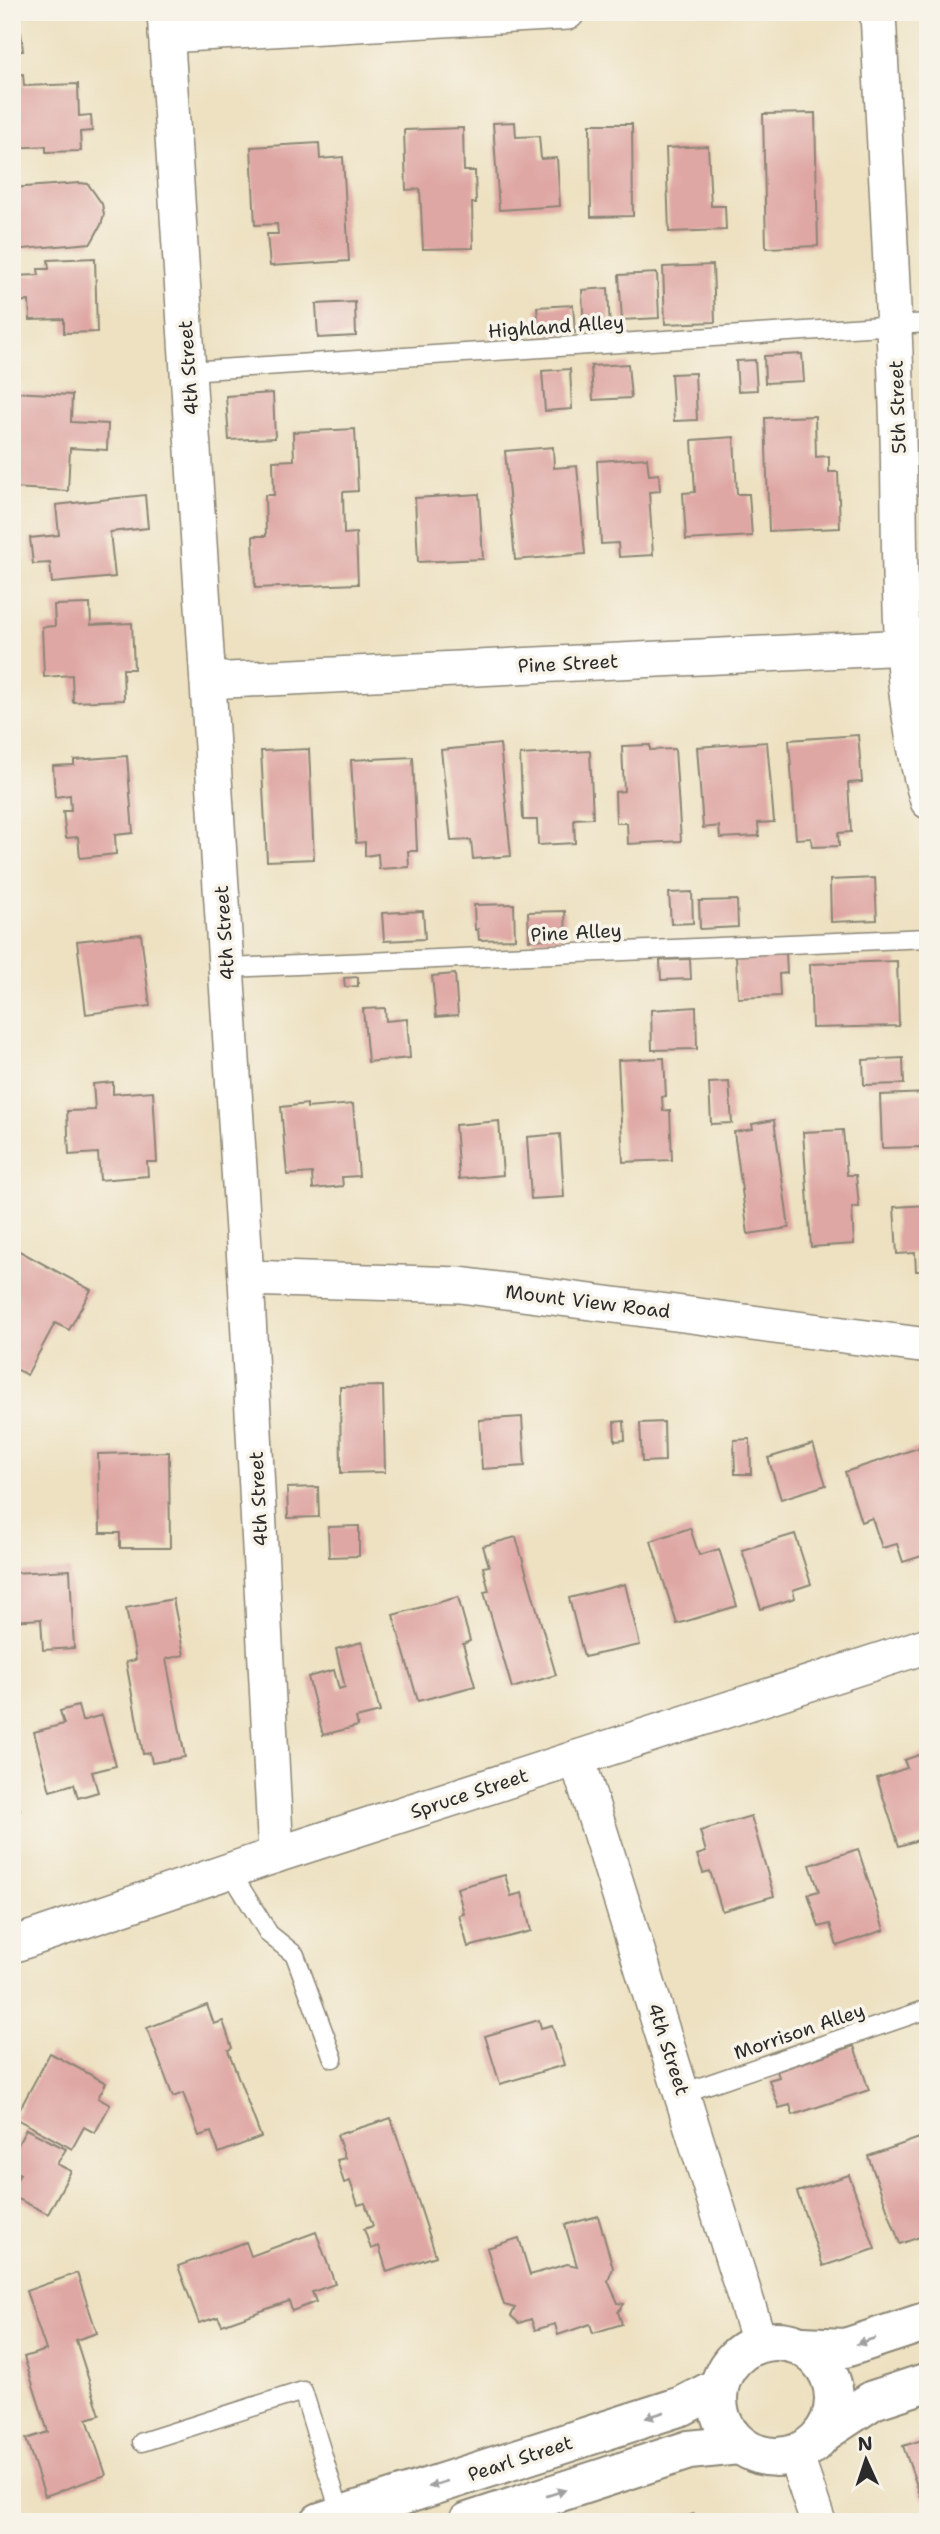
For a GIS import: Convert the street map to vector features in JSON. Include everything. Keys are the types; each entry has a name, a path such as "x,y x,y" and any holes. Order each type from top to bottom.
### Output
{"street":[{"path":"166,24 567,12"},
{"name":"5th Street","path":"878,12 911,324 916,647 906,696 914,749 928,800"},
{"name":"4th Street","path":"166,24 246,1278 276,1855"},
{"name":"Pine Street","path":"208,681 916,647"},
{"name":"Mount View Road","path":"246,1278 460,1285 928,1346"},
{"name":"Spruce Street","path":"12,1945 276,1855 928,1645"},
{"name":"4th Street","path":"577,1758 759,2342"},
{"path":"928,2321 845,2348 803,2346 781,2340 759,2342 740,2352 726,2367 717,2388 717,2409 725,2429 739,2445 756,2454 776,2458 809,2444 873,2400 928,2382"},
{"path":"803,2346 827,2370 833,2385 835,2402 831,2418 809,2444 818,2522"},
{"name":"Pearl Street","path":"331,2518 681,2406 717,2388"},
{"path":"468,2522 689,2450 739,2445"}],"lane":[{"name":"Highland Alley","path":"188,371 911,324"},
{"name":"Pine Alley","path":"227,968 928,938"},
{"path":"230,1871 270,1934 295,1955 333,2058"},
{"name":"Morrison Alley","path":"683,2093 928,2009"},
{"path":"142,2442 303,2391 331,2518"}],"building":[{"path":"12,12 36,12 37,14 12,16"},
{"path":"21,32 23,51 12,51 12,33"},
{"path":"23,74 24,86 78,84 79,116 91,115 92,131 80,132 81,151 46,152 46,146 12,148 12,75"},
{"path":"815,113 818,246 766,248 763,114"},
{"path":"515,122 516,137 539,136 541,159 557,158 560,206 499,210 493,123"},
{"path":"590,124 632,124 633,216 591,217"},
{"path":"463,128 464,171 475,171 476,203 472,203 473,248 423,249 420,189 406,190 404,130"},
{"path":"319,143 320,159 343,157 349,261 270,266 267,234 278,234 277,224 255,225 251,147"},
{"path":"708,146 711,206 725,206 726,230 669,232 666,148"},
{"path":"88,184 102,204 104,214 91,243 12,250 12,188"},
{"path":"95,258 97,332 64,333 64,319 30,320 29,301 12,302 12,276 39,275 38,269 49,269 48,260"},
{"path":"713,265 715,322 665,324 663,267"},
{"path":"657,273 659,318 622,320 619,275"},
{"path":"608,288 610,331 584,332 582,290"},
{"path":"355,302 356,336 318,338 316,304"},
{"path":"573,305 575,333 539,335 537,307"},
{"path":"802,354 804,381 765,383 764,356"},
{"path":"755,360 757,390 738,391 736,361"},
{"path":"628,364 631,398 593,400 591,366"},
{"path":"570,369 572,409 545,411 542,371"},
{"path":"695,373 697,420 674,421 671,374"},
{"path":"12,392 72,395 71,422 108,424 107,450 70,448 68,491 12,488"},
{"path":"273,393 275,438 229,440 226,396"},
{"path":"815,416 816,457 829,456 829,472 838,472 840,528 769,531 765,418"},
{"path":"355,429 358,491 343,492 344,534 356,533 358,584 255,588 253,536 266,536 265,495 274,495 273,461 294,460 293,432"},
{"path":"734,437 737,494 749,494 752,536 686,540 683,493 695,492 692,440"},
{"path":"553,447 554,468 577,466 585,554 515,560 505,451"},
{"path":"647,458 649,475 659,474 660,491 649,492 653,555 619,557 618,543 601,544 597,461"},
{"path":"479,494 483,559 418,562 415,498"},
{"path":"145,495 148,528 110,532 115,577 52,583 50,563 33,564 30,538 59,535 56,505"},
{"path":"90,604 91,625 132,623 134,669 123,669 124,700 73,702 72,675 44,677 42,627 55,626 54,605"},
{"path":"858,735 862,782 848,783 851,832 838,833 839,846 812,847 811,838 796,839 789,740"},
{"path":"767,742 774,822 758,823 759,836 720,838 719,826 703,828 697,747"},
{"path":"500,744 511,856 473,859 471,840 451,841 441,750"},
{"path":"650,745 650,750 675,749 681,841 628,844 627,823 616,823 615,792 624,791 622,746"},
{"path":"309,749 314,859 267,861 261,751"},
{"path":"590,751 593,818 574,819 575,843 538,845 537,820 523,820 520,755"},
{"path":"127,756 133,833 115,835 116,854 80,858 78,837 66,838 63,811 71,811 70,795 55,797 53,766 74,765 74,760"},
{"path":"413,757 417,851 408,851 409,867 379,869 378,854 365,856 365,842 356,843 351,760"},
{"path":"875,878 877,920 831,922 830,880"},
{"path":"692,892 693,923 671,924 669,893"},
{"path":"737,900 738,927 700,929 699,901"},
{"path":"514,904 515,939 479,940 478,929 475,930 474,905"},
{"path":"423,911 425,939 384,941 382,913"},
{"path":"565,911 566,938 529,940 528,912"},
{"path":"141,934 150,1006 86,1014 77,941"},
{"path":"786,953 787,973 779,974 780,996 738,998 736,955"},
{"path":"690,959 691,979 661,980 660,960"},
{"path":"897,961 899,1026 812,1028 810,964"},
{"path":"455,974 458,1015 436,1017 432,976"},
{"path":"358,977 358,986 345,987 344,978"},
{"path":"696,1007 697,1049 652,1050 651,1010"},
{"path":"385,1008 386,1021 407,1019 410,1058 368,1062 363,1009"},
{"path":"664,1058 666,1096 662,1097 663,1111 670,1110 672,1160 623,1162 618,1060"},
{"path":"903,1058 904,1084 864,1085 863,1060"},
{"path":"113,1082 113,1094 153,1091 157,1162 147,1162 148,1176 100,1180 98,1153 69,1155 67,1111 95,1110 93,1084"},
{"path":"729,1082 732,1123 711,1124 709,1083"},
{"path":"928,1093 928,1165 923,1165 922,1147 882,1148 880,1095"},
{"path":"307,1104 307,1108 353,1104 359,1176 342,1177 343,1186 313,1189 312,1173 287,1175 281,1107"},
{"path":"774,1120 789,1228 748,1234 734,1132 753,1129 752,1124"},
{"path":"499,1121 503,1175 459,1179 455,1125"},
{"path":"843,1130 847,1175 856,1175 859,1207 852,1207 854,1244 811,1247 803,1132"},
{"path":"560,1134 564,1197 531,1199 527,1137"},
{"path":"928,1205 928,1271 916,1271 915,1253 897,1254 894,1207"},
{"path":"12,1247 91,1290 69,1330 55,1323 27,1375 12,1367"},
{"path":"383,1386 385,1472 341,1473 340,1387"},
{"path":"522,1417 525,1466 482,1469 479,1420"},
{"path":"624,1421 625,1440 615,1441 614,1422"},
{"path":"664,1422 665,1461 642,1462 640,1423"},
{"path":"750,1439 751,1474 735,1474 734,1440"},
{"path":"813,1444 826,1485 781,1499 768,1458"},
{"path":"918,1448 928,1477 928,1554 903,1562 897,1544 882,1548 872,1518 861,1522 845,1472"},
{"path":"169,1452 170,1548 120,1548 120,1533 100,1533 98,1454"},
{"path":"318,1487 319,1517 288,1518 287,1488"},
{"path":"359,1526 359,1556 329,1557 328,1527"},
{"path":"690,1528 699,1555 719,1549 737,1606 677,1624 651,1541"},
{"path":"795,1534 811,1584 793,1590 795,1598 761,1609 742,1550"},
{"path":"516,1537 556,1675 512,1688 484,1592 489,1591 483,1567 489,1566 483,1546"},
{"path":"70,1570 74,1648 43,1650 41,1619 12,1621 12,1573"},
{"path":"625,1584 640,1645 584,1657 569,1598"},
{"path":"458,1597 470,1641 463,1644 475,1686 418,1701 393,1615"},
{"path":"173,1599 184,1655 166,1659 185,1757 152,1763 150,1753 143,1754 126,1662 136,1660 126,1608"},
{"path":"362,1642 380,1712 356,1718 358,1726 323,1735 308,1677 334,1670 339,1689 345,1687 336,1649"},
{"path":"78,1706 82,1721 102,1715 116,1766 92,1772 98,1792 78,1798 74,1784 50,1791 34,1732 64,1724 60,1711"},
{"path":"928,1752 928,1837 899,1846 877,1778 907,1768 904,1760"},
{"path":"12,1786 20,1810 12,1813"},
{"path":"751,1816 774,1896 722,1911 710,1871 703,1873 697,1855 706,1852 700,1831"},
{"path":"858,1849 884,1930 837,1946 830,1924 819,1927 808,1894 819,1891 810,1865"},
{"path":"505,1875 511,1896 522,1893 531,1931 468,1947 459,1915 464,1914 457,1888"},
{"path":"207,2005 214,2024 223,2021 232,2048 228,2050 261,2137 219,2153 211,2132 199,2136 183,2093 173,2097 147,2028"},
{"path":"539,2020 541,2028 552,2025 564,2065 500,2084 485,2036"},
{"path":"854,2046 869,2090 793,2115 790,2105 779,2108 769,2080 779,2077 777,2071"},
{"path":"50,2053 106,2083 98,2098 110,2105 95,2133 84,2127 72,2149 15,2118"},
{"path":"391,2118 436,2256 387,2272 379,2246 371,2249 364,2229 373,2226 365,2203 358,2205 350,2181 344,2183 337,2160 345,2158 337,2135"},
{"path":"26,2129 66,2149 57,2164 71,2171 48,2214 12,2196 12,2188 20,2174 12,2170 12,2156"},
{"path":"928,2135 928,2234 900,2244 868,2156"},
{"path":"849,2175 875,2249 823,2266 797,2192"},
{"path":"598,2216 613,2268 608,2281 618,2303 624,2304 618,2312 622,2324 593,2333 590,2324 558,2335 555,2324 535,2330 531,2319 519,2323 511,2316 515,2308 504,2305 487,2248 519,2238 530,2275 567,2264 577,2266 565,2225"},
{"path":"316,2232 335,2284 312,2292 316,2302 292,2311 289,2301 222,2325 218,2317 199,2323 178,2266 246,2242 251,2256"},
{"path":"77,2273 97,2333 76,2340 100,2415 87,2419 106,2475 45,2496 26,2439 48,2432 24,2357 46,2350 26,2291"},
{"path":"928,2438 928,2498 922,2500 903,2446"},
{"path":"694,2514 696,2522 671,2522 671,2521"}]}
